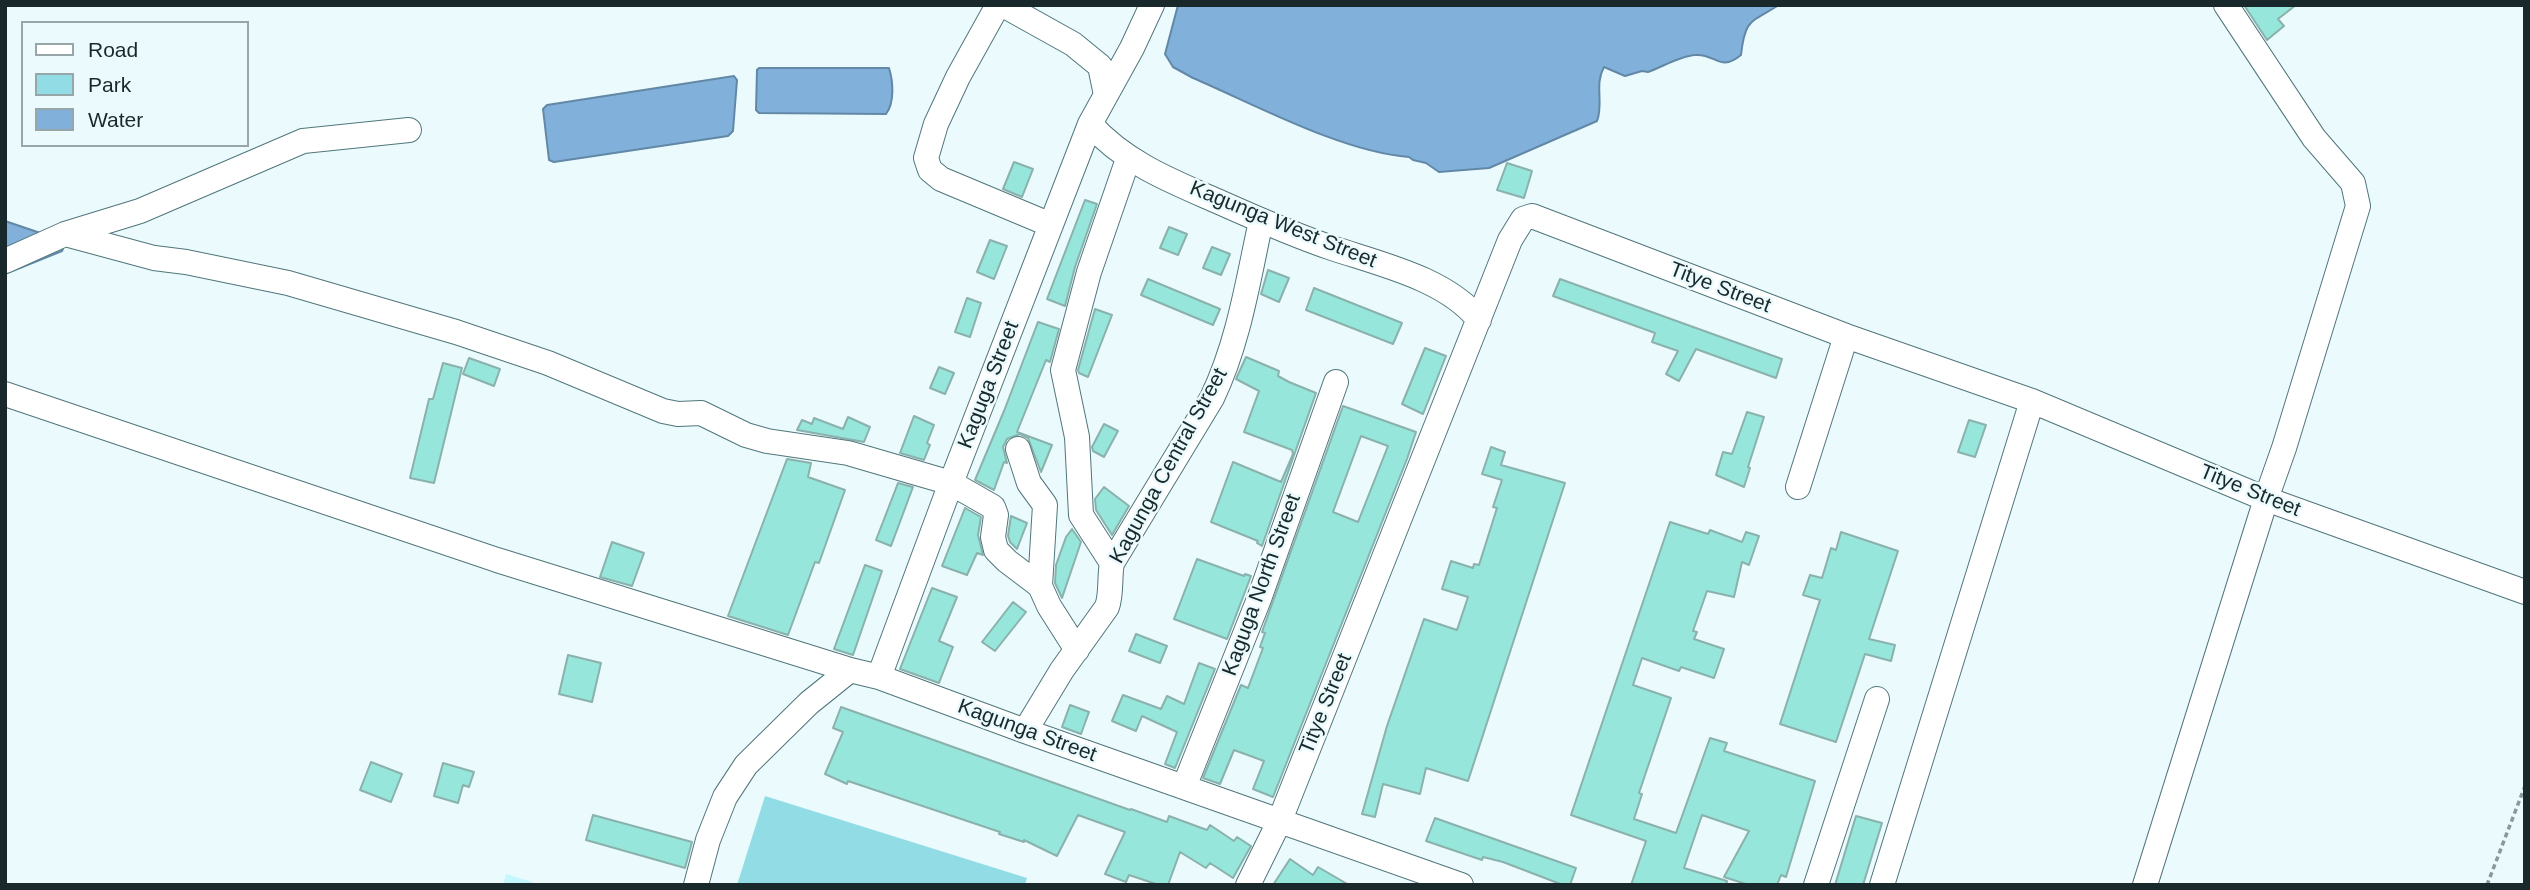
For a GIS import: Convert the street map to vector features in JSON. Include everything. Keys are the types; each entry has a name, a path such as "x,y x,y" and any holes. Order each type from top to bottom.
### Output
{"street":[{"path":"1051,225 941,179 930,170 926,158 936,124 958,77 1000,5 1073,44 1100,66 1106,95"},
{"name":"Kaguga Street","path":"879,677 1090,124 1132,48 1152,5"},
{"path":"2145,885 2358,206 2353,183 2314,138 2226,5"},
{"name":"Kagunga West Street","path":"1090,124 1128,159 1152,172 1261,221 1441,288 1469,307 1479,320"},
{"path":"5,261 65,234 140,212 303,141 409,130"},
{"path":"1112,563 1081,515 1077,437 1063,370 1089,272 1128,159"},
{"name":"Titye Street","path":"1248,885 1280,820 1515,230 1523,219 1532,216 1846,336 2032,401 2266,499 2525,592"},
{"name":"Kagunga Central Street","path":"1025,731 1107,607 1112,563 1212,398 1225,371 1261,221"},
{"path":"65,234 154,258 288,283 456,332 548,363 663,411 677,414 701,413 746,435 767,441 848,453 951,483 993,508 996,515 993,537 996,550 1040,586"},
{"path":"1798,487 1846,336"},
{"name":"Kaguga North Street","path":"1184,788 1259,599 1336,382"},
{"name":"Kagunga Street","path":"5,394 497,560 879,677 1461,885"},
{"path":"1882,885 2032,401"},
{"path":"1018,449 1029,483 1045,505 1040,586 1049,606 1077,650"},
{"path":"696,885 708,840 725,797 746,765 809,703 850,670"},
{"path":"1816,885 1877,699"}],"path":[{"path":"2487,885 2525,786"}],"shaded area":[{"path":"506,874 542,885 503,885"}],"green space":[{"path":"765,796 1027,878 1025,885 737,885"}],"water":[{"path":"1178,5 1779,5 1751,23 1747,28 1741,55 1734,60 1722,62 1702,55 1689,56 1648,72 1625,76 1604,67 1600,80 1597,121 1489,168 1439,172 1426,163 1409,157 1356,146 1299,126 1173,67 1165,54"},
{"path":"759,68 889,68 891,104 886,114 759,113 756,110"},
{"path":"734,76 737,80 733,131 728,136 554,162 549,160 543,109 547,105"},
{"path":"5,221 61,240 65,244 62,251 5,274"}],"building":[{"path":"2244,5 2296,5 2278,19 2284,26 2267,40"},
{"path":"1014,162 1033,169 1022,197 1003,189"},
{"path":"1507,163 1532,171 1524,198 1497,190"},
{"path":"1085,200 1097,204 1075,267 1065,306 1047,299"},
{"path":"1169,227 1187,234 1178,255 1160,248"},
{"path":"990,240 1007,246 994,279 977,272"},
{"path":"1212,247 1230,254 1221,275 1203,268"},
{"path":"1268,270 1289,278 1279,302 1261,294"},
{"path":"1148,279 1220,309 1213,325 1141,295"},
{"path":"1560,279 1782,359 1776,378 1696,349 1679,381 1666,374 1678,351 1652,342 1655,333 1553,296"},
{"path":"1314,288 1402,323 1393,344 1306,310"},
{"path":"967,298 981,303 970,337 955,332"},
{"path":"1095,309 1112,315 1088,377 1078,370"},
{"path":"1038,322 1059,329 1050,362 1046,360 1017,432 1052,445 1041,472 1028,438 1020,434 1007,439 1003,447 1007,463 1004,462 994,490 975,480"},
{"path":"1425,348 1446,356 1423,414 1402,404"},
{"path":"1246,357 1279,371 1278,376 1316,393 1262,546 1258,541 1211,522 1233,462 1281,482 1293,454 1292,450 1244,432 1259,391 1236,379"},
{"path":"469,358 500,369 494,386 463,374"},
{"path":"443,363 462,368 434,483 410,478 429,399 433,399"},
{"path":"939,367 954,373 945,394 930,388"},
{"path":"1343,406 1416,432 1273,797 1253,789 1264,761 1234,750 1220,784 1203,778 1241,685 1248,688 1263,648 1260,647 1265,633 1262,632","holes":["1361,436 1388,446 1358,522 1333,512"]},
{"path":"1747,412 1764,417 1744,487 1716,475 1723,452 1732,454"},
{"path":"914,416 934,425 924,460 900,453"},
{"path":"848,417 870,427 864,442 797,430 802,420 812,424 814,418 843,429"},
{"path":"1969,420 1986,425 1975,457 1958,452"},
{"path":"1104,424 1118,431 1104,457 1093,451 1092,447"},
{"path":"1491,447 1505,452 1501,465 1565,483 1468,781 1426,768 1420,794 1383,784 1375,817 1362,814 1387,726 1424,619 1457,630 1468,597 1442,589 1451,561 1473,568 1474,564 1479,565 1497,508 1493,507 1502,480 1482,474"},
{"path":"787,459 811,463 808,477 845,490 819,563 815,562 788,635 728,616"},
{"path":"898,483 913,487 891,546 876,540"},
{"path":"1104,487 1129,506 1112,535 1096,510 1095,499"},
{"path":"965,508 981,517 978,535 983,555 977,553 967,575 942,566"},
{"path":"1011,516 1027,523 1017,549 1008,536"},
{"path":"1670,522 1708,534 1710,530 1742,542 1746,532 1759,536 1749,565 1742,562 1734,597 1707,591 1693,631 1697,632 1694,639 1724,649 1714,678 1681,667 1679,671 1642,658 1633,685 1671,698 1639,793 1642,794 1634,819 1676,833 1710,738 1727,743 1724,751 1815,781 1786,877 1781,875 1777,885 1749,885 1724,877 1749,831 1702,815 1684,868 1727,881 1726,885 1631,885 1646,841 1571,815"},
{"path":"1072,529 1081,542 1062,598 1055,583 1056,565 1066,537"},
{"path":"1841,532 1898,551 1869,639 1895,645 1891,661 1865,654 1836,742 1780,724 1820,600 1803,595 1810,575 1822,578 1831,548 1836,550"},
{"path":"612,542 644,553 632,586 600,577"},
{"path":"1197,559 1244,576 1251,576 1227,639 1174,619"},
{"path":"865,565 882,571 853,655 834,649"},
{"path":"932,588 957,597 939,641 953,647 939,683 900,669"},
{"path":"1013,602 1026,612 995,651 982,642"},
{"path":"1136,634 1167,646 1160,663 1129,651"},
{"path":"568,655 601,663 592,702 559,694"},
{"path":"1199,663 1215,669 1175,768 1165,764 1177,732 1142,716 1136,731 1112,721 1123,695 1161,709 1167,696 1184,704"},
{"path":"1070,705 1089,712 1081,734 1062,727"},
{"path":"841,707 1167,822 1169,816 1207,830 1210,825 1234,841 1237,837 1251,846 1233,878 1210,863 1206,868 1180,852 1168,885 1159,885 1129,875 1126,882 1105,874 1125,832 1078,815 1057,856 1024,840 999,834 1000,832 848,781 847,784 825,774 843,732 833,728"},
{"path":"371,762 402,774 391,802 360,790"},
{"path":"443,763 474,772 469,787 463,785 458,803 434,796"},
{"path":"593,815 692,842 685,868 586,840"},
{"path":"1856,816 1882,823 1863,885 1835,885"},
{"path":"1435,818 1576,868 1570,885 1563,885 1503,862 1483,857 1482,860 1426,841"},
{"path":"1290,859 1313,875 1318,867 1349,885 1273,885"}]}
